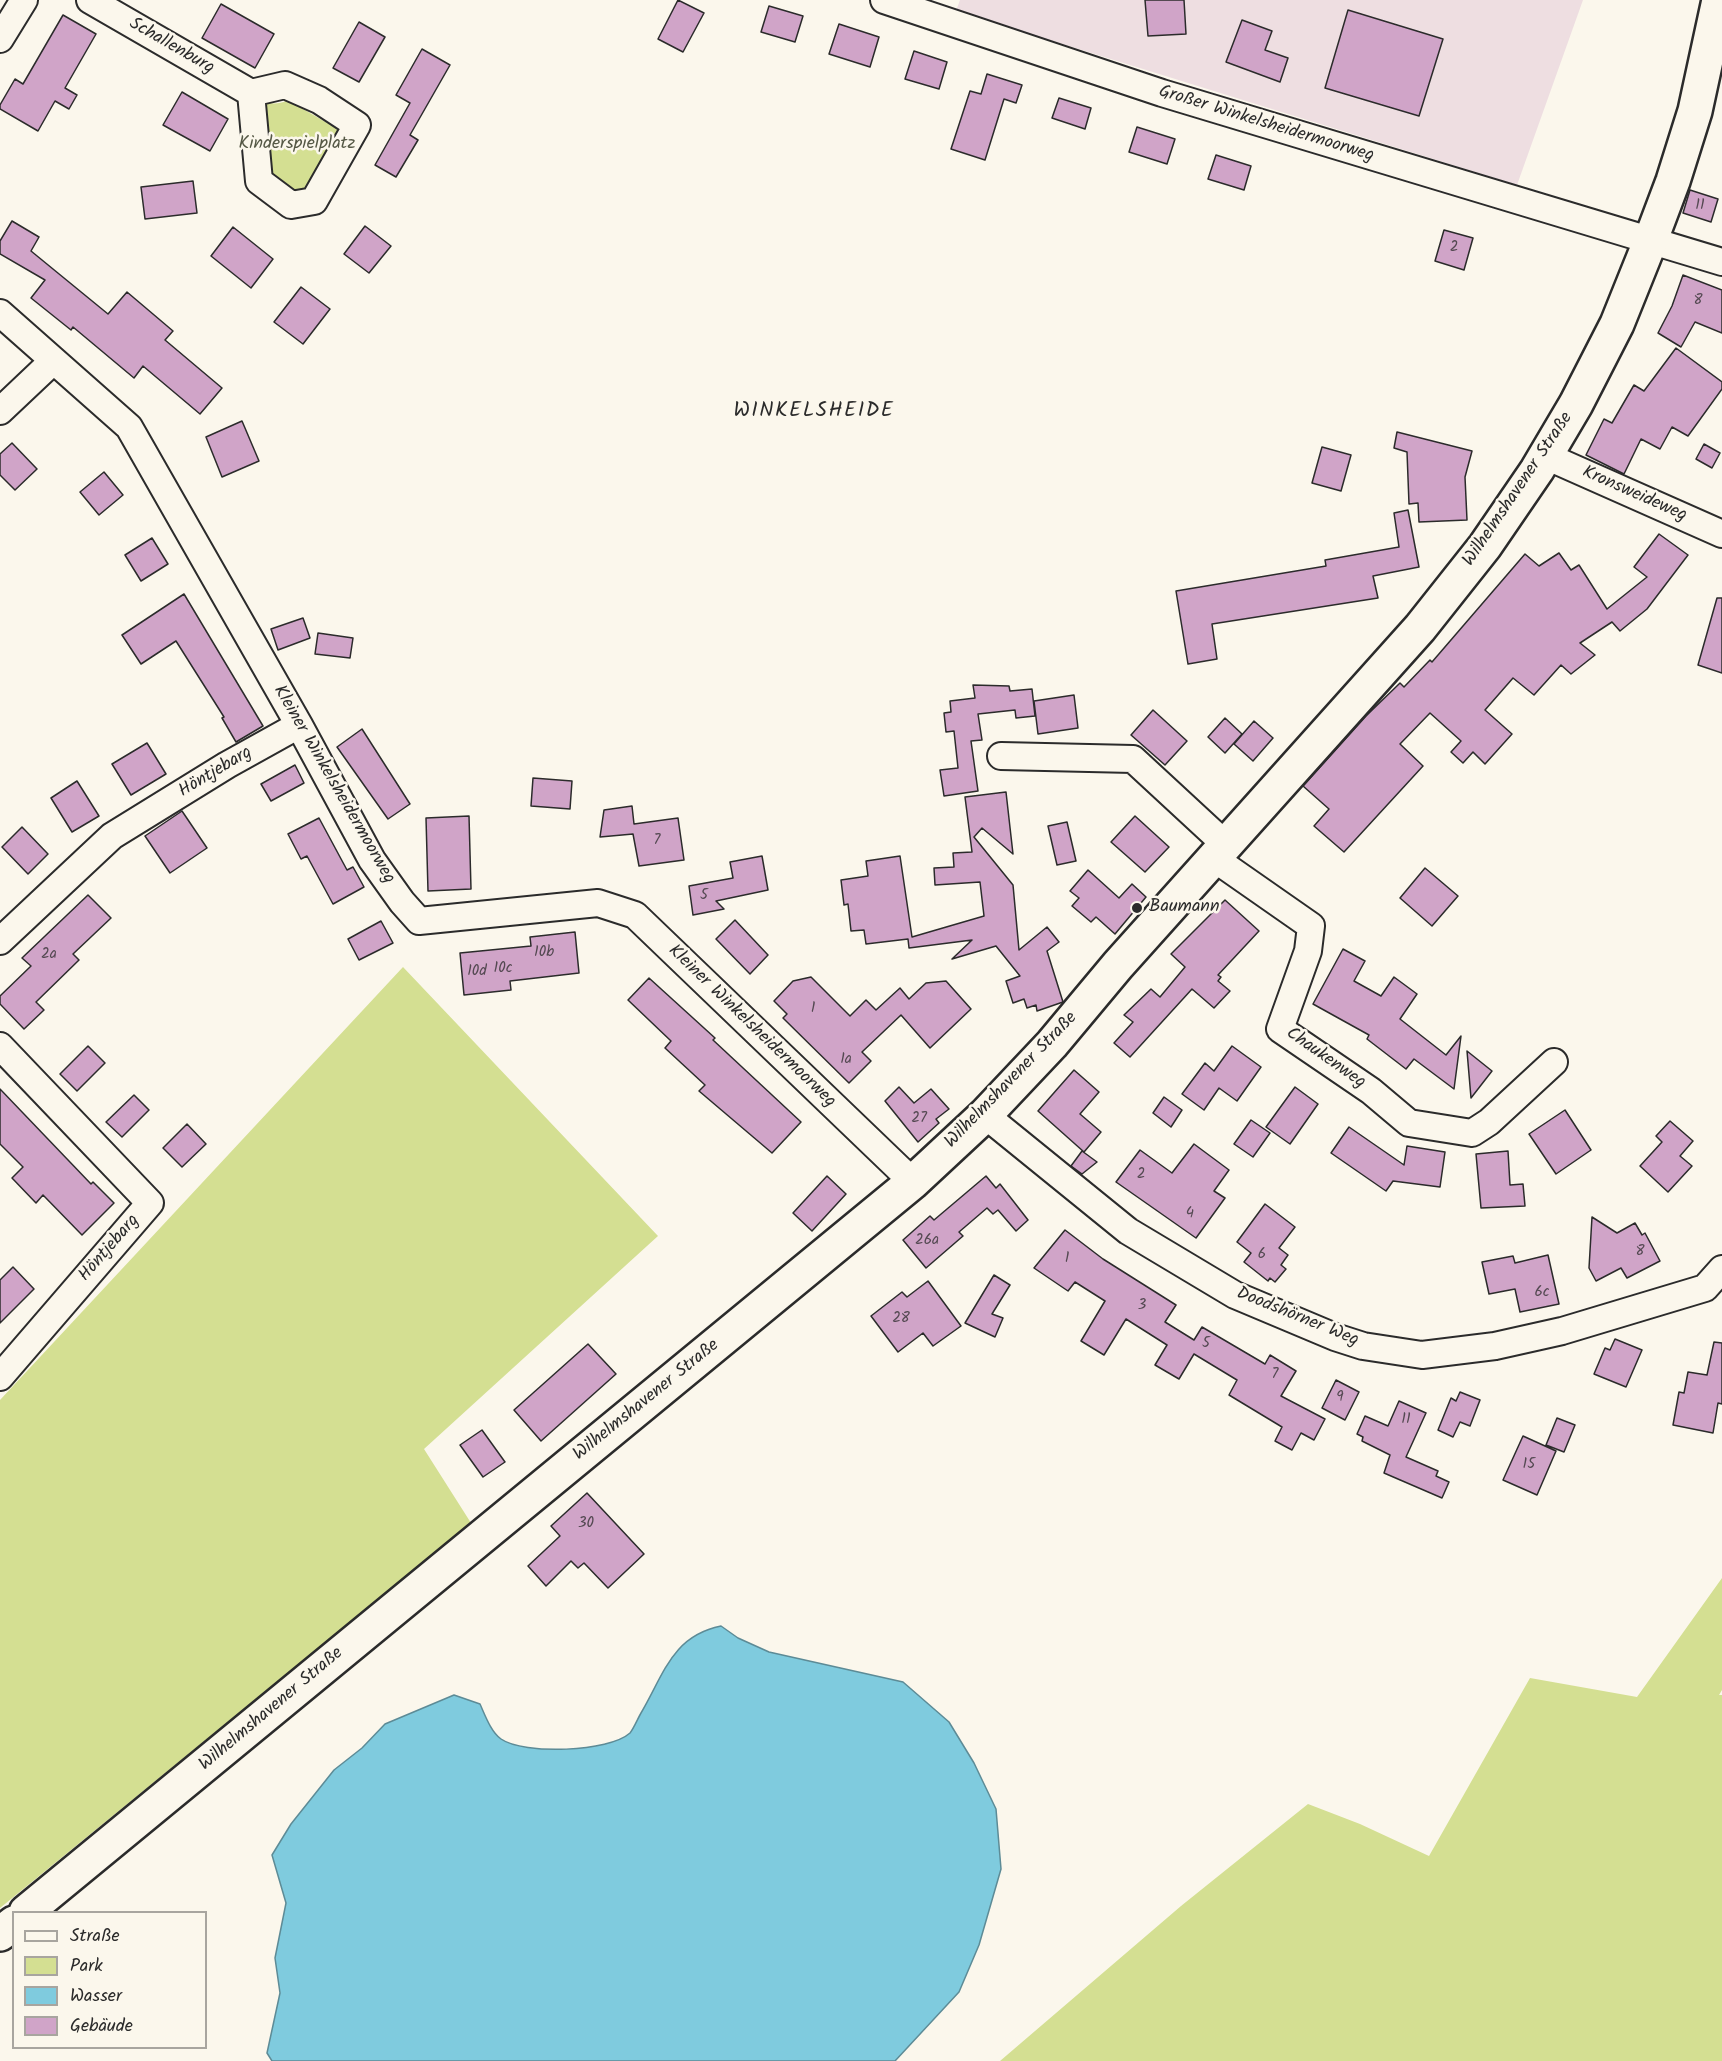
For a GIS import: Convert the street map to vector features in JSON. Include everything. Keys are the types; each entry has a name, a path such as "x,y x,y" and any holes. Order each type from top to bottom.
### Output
{"street":[{"path":"0,39 24,0"},
{"name":"Schallenburg","path":"90,0 251,93"},
{"name":"Großer Winkelsheidermoorweg","path":"884,0 1162,93 1722,262"},
{"name":"Wilhelmshavener Straße","path":"27,1911 913,1182 985,1115 1052,1044 1118,965 1420,628 1485,546 1546,456 1617,324 1650,242 1673,181 1695,111 1719,0"},
{"path":"285,85 319,100 357,125 314,201 291,205 259,181 251,93 285,85"},
{"name":"Kleiner Winkelsheidermoorweg","path":"0,313 129,427 299,725 372,860 402,902 419,921 598,903 635,915 913,1182"},
{"path":"0,411 53,361"},
{"name":"Kronsweideweg","path":"1546,456 1722,534"},
{"name":"Höntjebarg","path":"0,941 112,836 227,765 299,725"},
{"path":"1001,756 1133,759 1221,852"},
{"name":"Chaukenweg","path":"1221,852 1311,926 1308,951 1280,1029 1371,1092 1409,1123 1472,1133 1489,1122 1554,1062"},
{"name":"Höntjebarg","path":"0,1046 150,1203 0,1377"},
{"name":"Doodshörner Weg","path":"985,1115 1128,1231 1235,1294 1335,1337 1364,1346 1422,1355 1494,1346 1562,1331 1706,1288 1722,1270"},
{"path":"0,1934 12,1925"}],"shaded area":[{"path":"960,0 1583,0 1517,185 956,11"}],"green space":[{"name":"Kinderspielplatz","path":"292,97 302,100 303,109 329,124 339,123 343,134 310,192 298,197 268,174 260,100 277,103"},
{"path":"403,967 658,1236 424,1449 471,1523 0,1908 0,1400"},
{"path":"1722,1578 1722,1690 1719,1695 1722,1695 1722,2061 1000,2061 1181,1906 1308,1804 1360,1824 1429,1856 1530,1678 1637,1697"}],"water":[{"path":"721,1626 738,1638 769,1652 903,1682 949,1722 974,1763 996,1809 1001,1869 979,1945 959,1992 895,2061 272,2061 267,2053 280,1993 275,1958 286,1903 272,1855 291,1824 334,1770 362,1748 385,1724 454,1695 480,1704 494,1732 501,1739 512,1744 546,1749 566,1749 604,1744 619,1739 630,1733 671,1659 680,1648 691,1638 704,1631"}],"building":[{"path":"678,0 704,13 683,52 658,39"},
{"path":"1145,0 1184,0 1186,34 1148,36"},
{"path":"221,4 274,34 255,68 202,38"},
{"path":"769,6 803,16 795,42 761,32"},
{"path":"1348,10 1443,39 1419,116 1325,88"},
{"path":"63,15 96,34 65,88 77,95 69,109 55,101 38,131 0,109 0,105 15,79 23,84"},
{"path":"1242,20 1272,31 1265,50 1288,58 1280,82 1226,62"},
{"path":"359,22 385,37 359,82 333,68"},
{"path":"839,24 879,37 870,67 829,54"},
{"path":"422,49 450,65 410,135 418,140 396,177 375,165 410,103 396,95"},
{"path":"914,51 947,62 939,89 905,79"},
{"path":"987,74 1022,85 1016,103 1004,99 985,160 951,149 970,91 981,94"},
{"path":"182,92 228,119 210,151 163,125"},
{"path":"1059,98 1091,108 1085,129 1052,118"},
{"path":"1137,127 1175,139 1167,164 1129,152"},
{"path":"1216,155 1251,166 1244,190 1208,179"},
{"path":"193,181 197,213 145,219 141,187"},
{"path":"1690,190 1718,199 1711,222 1683,213"},
{"path":"12,221 39,237 31,251 108,314 127,292 173,331 165,340 222,388 200,414 143,366 134,378 73,327 71,330 31,298 45,280 0,254 0,241"},
{"path":"365,226 391,246 369,273 344,254"},
{"path":"233,227 273,259 251,288 211,256"},
{"path":"1444,230 1473,238 1464,270 1435,261"},
{"path":"1683,275 1722,290 1722,333 1695,322 1681,347 1658,333 1672,306"},
{"path":"301,287 330,309 303,344 274,322"},
{"path":"1676,348 1722,382 1722,389 1688,436 1672,427 1660,449 1641,439 1624,474 1586,455 1604,419 1612,423 1634,385 1644,391"},
{"path":"242,421 259,461 222,477 206,437"},
{"path":"1397,432 1472,451 1465,477 1467,520 1419,522 1418,503 1409,504 1407,452 1394,448"},
{"path":"12,443 37,469 15,490 0,475 0,454"},
{"path":"1704,444 1720,453 1712,468 1696,459"},
{"path":"1322,447 1351,455 1341,491 1312,483"},
{"path":"104,472 123,495 99,515 80,492"},
{"path":"1408,510 1419,567 1373,576 1378,598 1212,624 1217,659 1188,664 1176,591 1326,566 1325,560 1399,547 1394,513"},
{"path":"1659,534 1688,555 1647,609 1620,631 1612,622 1580,643 1595,655 1571,674 1561,665 1534,695 1513,678 1485,710 1512,734 1485,764 1473,752 1463,763 1451,752 1461,741 1430,713 1400,744 1423,766 1344,852 1314,826 1329,809 1303,786 1366,716 1400,683 1404,687 1430,660 1432,662 1525,554 1539,566 1559,553 1571,570 1579,565 1607,609 1647,577 1634,567"},
{"path":"152,538 168,564 141,581 125,555"},
{"path":"184,594 263,726 236,742 222,718 224,717 176,641 141,664 122,635"},
{"path":"1717,598 1722,598 1722,673 1698,665"},
{"path":"303,618 310,638 278,650 271,629"},
{"path":"318,633 353,638 350,658 315,654"},
{"path":"973,685 1009,686 1010,691 1032,689 1035,716 1016,718 1015,710 978,714 982,740 971,741 978,791 944,796 940,770 958,768 954,731 946,732 944,713 951,712 950,701 975,698"},
{"path":"1074,695 1078,728 1038,734 1034,701"},
{"path":"1153,710 1187,741 1165,765 1131,735"},
{"path":"1225,718 1242,734 1225,753 1208,737"},
{"path":"1254,721 1273,738 1253,761 1234,744"},
{"path":"362,729 410,804 388,819 337,747"},
{"path":"147,743 166,774 131,795 112,764"},
{"path":"295,765 304,783 271,801 261,784"},
{"path":"533,778 572,781 570,809 531,806"},
{"path":"77,781 99,816 72,832 51,798"},
{"path":"1006,792 1013,854 982,828 974,837 1013,885 1019,950 1047,927 1059,942 1047,951 1063,1002 1037,1011 1036,1005 1027,1008 1024,999 1013,1003 1006,981 1020,976 996,946 952,959 972,940 909,948 908,939 866,944 864,930 851,931 848,904 844,905 841,880 868,876 866,861 900,856 912,937 984,916 980,882 935,885 934,868 954,867 953,853 972,852 965,797"},
{"path":"632,806 634,824 678,818 684,860 639,866 633,834 600,837 604,810"},
{"path":"182,811 207,848 170,873 145,836"},
{"path":"469,816 471,889 428,891 426,818"},
{"path":"1135,816 1169,847 1145,872 1111,842"},
{"path":"319,818 347,870 353,867 364,887 333,904 307,856 301,859 288,834"},
{"path":"1067,822 1076,861 1057,865 1048,826"},
{"path":"22,827 48,854 28,874 2,847"},
{"path":"762,856 768,890 716,901 724,909 693,915 689,886 733,878 730,862"},
{"path":"1425,868 1458,896 1432,926 1400,898"},
{"path":"1088,870 1119,898 1132,884 1146,897 1115,934 1096,917 1091,922 1072,906 1079,898 1070,891"},
{"path":"88,895 111,918 73,954 79,960 36,1002 44,1010 24,1029 0,1004 0,996 31,966 22,958"},
{"path":"1225,900 1259,931 1218,975 1221,977 1218,981 1230,991 1214,1008 1192,989 1130,1057 1114,1043 1133,1022 1124,1015 1151,989 1160,997 1185,967 1171,954"},
{"path":"735,920 768,955 750,974 716,939"},
{"path":"381,921 393,943 359,960 348,939"},
{"path":"575,932 579,973 510,981 511,990 464,995 460,953 531,946 530,937"},
{"path":"1343,949 1365,961 1354,981 1381,996 1394,977 1417,994 1400,1019 1446,1055 1461,1036 1454,1089 1414,1059 1406,1069 1367,1039 1369,1035 1313,1004"},
{"path":"811,977 850,1016 866,1000 876,1010 900,988 909,999 926,983 946,981 971,1009 930,1048 901,1015 862,1052 871,1061 849,1083 783,1018 787,1014 774,1001 793,981"},
{"path":"649,978 715,1038 713,1040 801,1122 772,1153 699,1091 705,1085 665,1048 671,1041 628,1000"},
{"path":"88,1046 105,1063 77,1091 60,1074"},
{"path":"1232,1046 1261,1067 1237,1101 1219,1088 1204,1110 1182,1094 1205,1063 1214,1071"},
{"path":"1467,1051 1492,1071 1471,1098"},
{"path":"1074,1070 1099,1092 1080,1114 1101,1132 1084,1152 1038,1111"},
{"path":"899,1087 914,1103 931,1089 949,1109 936,1119 939,1123 918,1142 885,1101"},
{"path":"1295,1087 1318,1104 1290,1144 1266,1127"},
{"path":"0,1089 91,1184 93,1182 114,1203 82,1235 43,1195 36,1203 12,1178 23,1167 0,1144"},
{"path":"134,1095 149,1110 122,1137 106,1122"},
{"path":"1164,1097 1182,1110 1171,1127 1153,1113"},
{"path":"1565,1110 1591,1150 1556,1174 1529,1134"},
{"path":"1251,1120 1270,1133 1253,1157 1234,1144"},
{"path":"1670,1121 1693,1141 1680,1156 1692,1166 1668,1192 1640,1166 1662,1142 1656,1136"},
{"path":"187,1124 206,1144 182,1167 163,1148"},
{"path":"1349,1127 1404,1165 1407,1146 1445,1152 1440,1187 1393,1181 1386,1191 1331,1153"},
{"path":"1194,1144 1229,1170 1214,1191 1225,1198 1196,1238 1116,1182 1140,1150 1172,1173"},
{"path":"1082,1151 1097,1162 1082,1174 1071,1166"},
{"path":"1508,1151 1510,1185 1523,1184 1525,1206 1481,1208 1476,1154"},
{"path":"827,1176 846,1194 812,1231 793,1213"},
{"path":"986,1176 996,1188 1000,1184 1028,1220 1016,1231 998,1210 993,1214 987,1208 959,1232 963,1236 926,1268 903,1240 930,1216 934,1220"},
{"path":"1265,1204 1295,1227 1279,1248 1288,1255 1281,1265 1286,1269 1275,1282 1270,1278 1268,1281 1244,1262 1251,1253 1237,1242"},
{"path":"1592,1217 1617,1233 1635,1223 1642,1235 1645,1233 1660,1261 1627,1278 1621,1268 1596,1281 1589,1268"},
{"path":"1065,1230 1103,1259 1176,1305 1165,1322 1194,1340 1202,1327 1265,1364 1270,1355 1296,1371 1281,1396 1325,1419 1314,1440 1301,1433 1292,1450 1275,1441 1282,1427 1229,1395 1237,1380 1194,1354 1179,1379 1155,1365 1167,1345 1126,1319 1104,1355 1081,1341 1105,1301 1075,1282 1068,1291 1034,1268"},
{"path":"1548,1255 1559,1304 1520,1312 1515,1289 1489,1294 1482,1262 1513,1256 1515,1263"},
{"path":"13,1267 34,1289 0,1323 0,1280"},
{"path":"994,1275 1010,1285 992,1314 1003,1318 995,1337 965,1323"},
{"path":"928,1281 961,1326 933,1346 923,1333 898,1352 871,1316 902,1292 907,1297"},
{"path":"1615,1339 1642,1350 1626,1387 1594,1374 1605,1348 1610,1350"},
{"path":"1714,1342 1722,1343 1722,1404 1718,1403 1713,1433 1673,1425 1679,1392 1684,1393 1688,1372 1707,1375"},
{"path":"588,1344 616,1374 541,1441 514,1410"},
{"path":"1336,1380 1359,1392 1345,1420 1322,1408"},
{"path":"1460,1392 1480,1400 1470,1426 1460,1422 1453,1437 1438,1430 1451,1398 1456,1401"},
{"path":"1399,1401 1426,1413 1406,1457 1438,1471 1436,1476 1449,1482 1442,1498 1384,1473 1390,1455 1362,1441 1363,1437 1357,1434 1365,1416 1388,1426"},
{"path":"1557,1418 1575,1425 1564,1452 1546,1445"},
{"path":"482,1430 505,1462 483,1477 460,1445"},
{"path":"1523,1436 1556,1451 1537,1495 1503,1480"},
{"path":"587,1493 644,1554 608,1588 584,1563 578,1568 571,1561 546,1586 528,1566 560,1536 551,1526"}],"place":[{"name":"Baumann","path":"1137,908"}],"district":[{"name":"WINKELSHEIDE","path":"814,412"}]}
